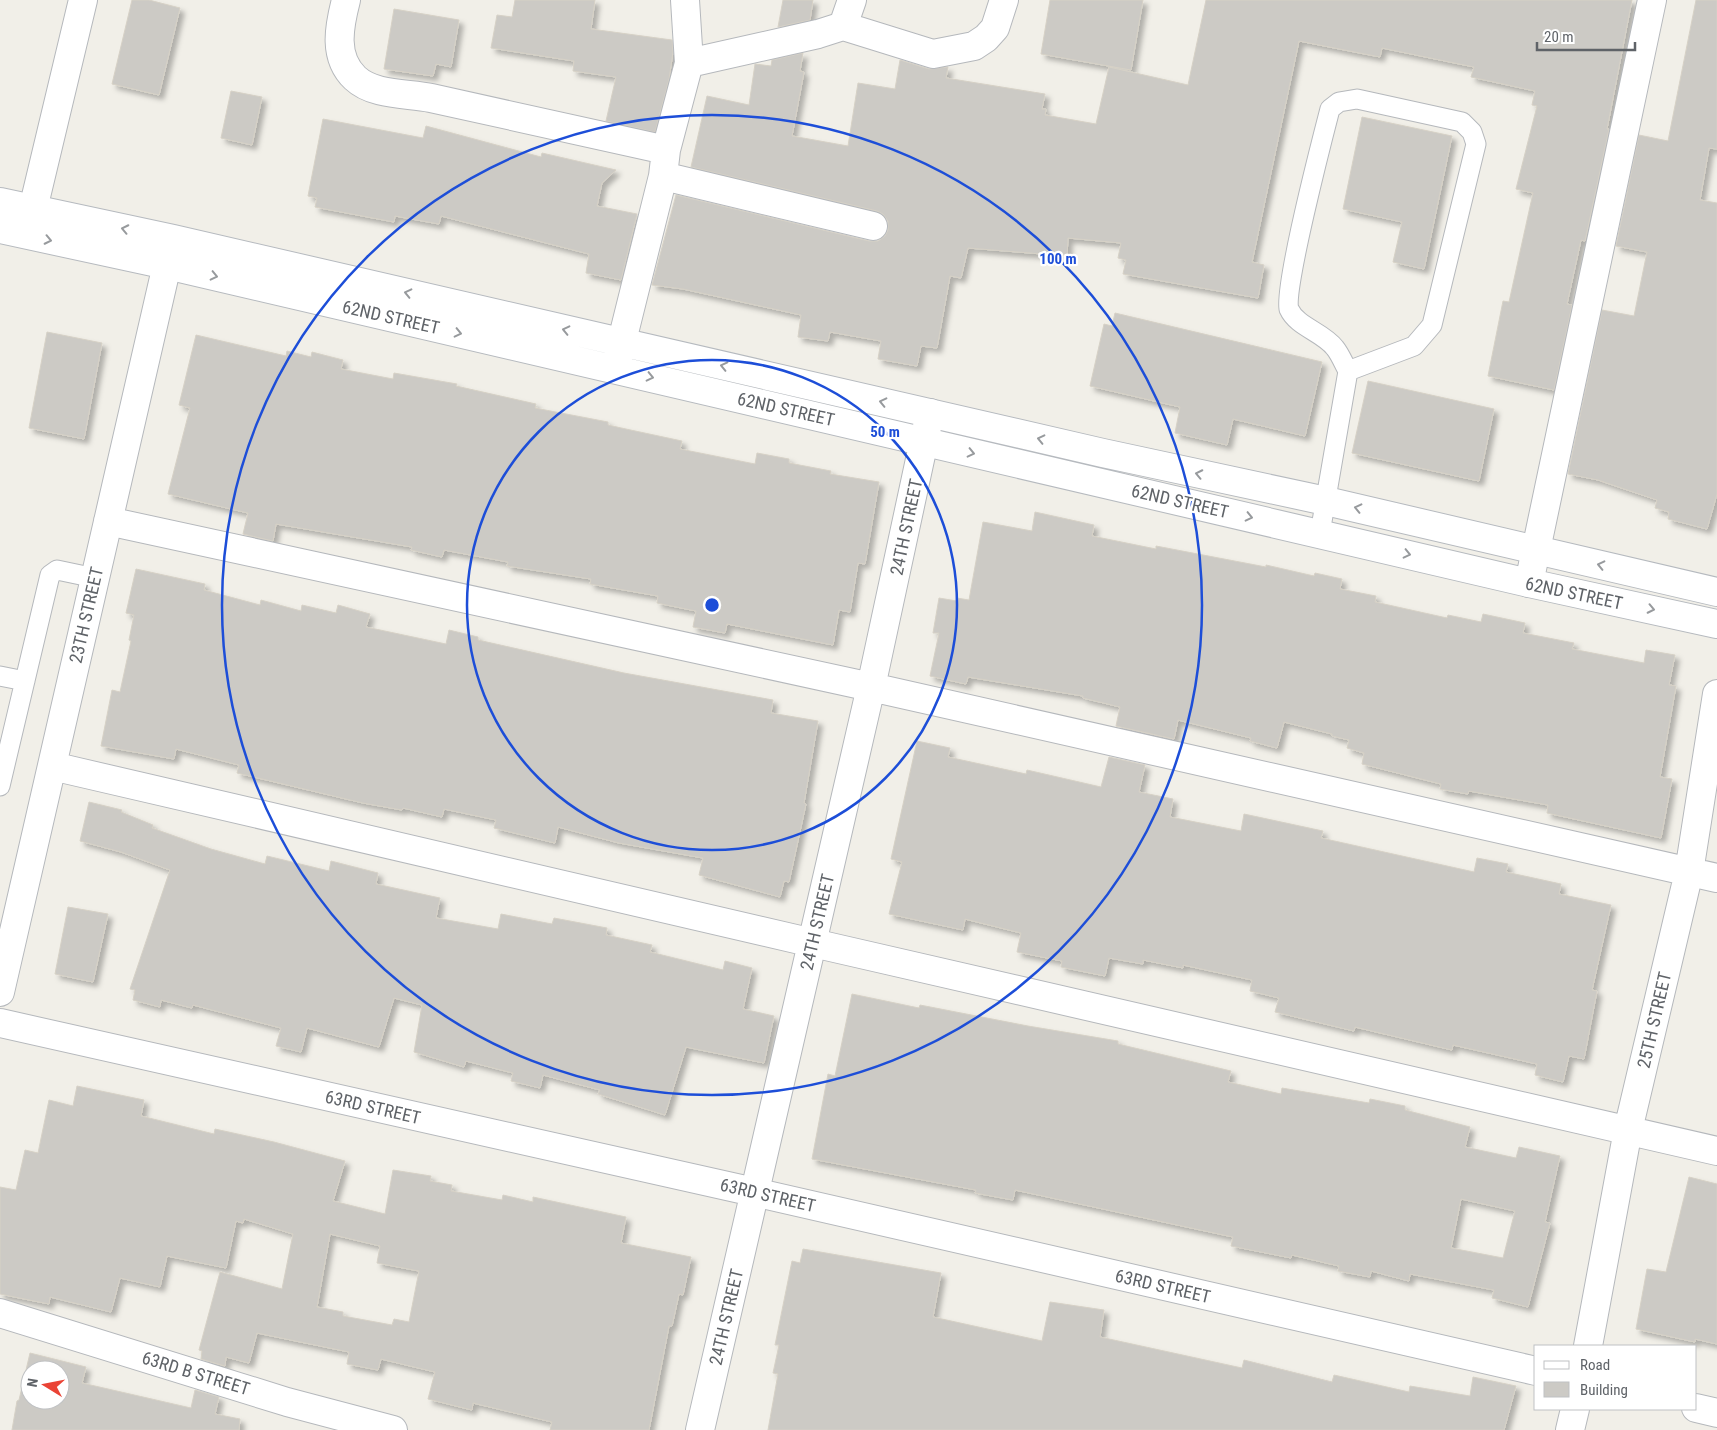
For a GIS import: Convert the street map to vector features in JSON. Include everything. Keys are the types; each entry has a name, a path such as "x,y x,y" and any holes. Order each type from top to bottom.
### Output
{"street":[{"path":"33,209 83,0"},
{"path":"346,0 340,24 340,51 346,68 357,80 376,89 426,97 664,163 873,226"},
{"path":"615,369 689,63 684,0"},
{"path":"842,26 852,0"},
{"path":"689,63 818,34 842,26 928,53 974,46 986,38 995,28 1004,0"},
{"path":"1529,583 1652,0"},
{"name":"62ND STREET","path":"0,202 173,239 1103,453 1536,549 1717,592"},
{"name":"62ND STREET","path":"0,229 167,265 1529,583 1717,624"},
{"name":"23TH STREET","path":"0,992 173,239"},
{"name":"24TH STREET","path":"700,1430 872,688 930,413"},
{"path":"108,521 872,688 1717,878"},
{"name":"25TH STREET","path":"1588,1345 1628,1130 1689,872 1717,694"},
{"path":"52,766 813,944 1717,1151"},
{"name":"63RD STREET","path":"0,1023 754,1192 1534,1372"},
{"name":"63RD B STREET","path":"0,1313 287,1402 393,1430"},
{"path":"1697,1408 1717,1413"},
{"path":"1570,1430 1575,1410"}],"lane":[{"path":"1320,533 1348,371 1335,348 1320,335 1294,318 1288,307 1291,274 1330,109 1339,102 1357,99 1462,122 1472,132 1476,144 1432,324 1414,346 1348,371"},
{"path":"0,786 50,575 57,570 95,578"},
{"path":"0,676 25,681"}],"building":[{"path":"132,0 149,0 180,8 159,95 112,84"},
{"path":"515,0 595,0 591,29 672,40 673,52 669,79 655,132 606,121 616,77 573,71 574,61 491,48 497,15 512,17"},
{"path":"783,0 813,0 810,20 778,27"},
{"path":"1050,0 1143,0 1131,70 1041,54"},
{"path":"1206,0 1632,0 1607,129 1609,129 1585,241 1581,240 1567,304 1572,305 1554,390 1488,376 1503,301 1509,302 1533,193 1516,189 1537,106 1532,105 1535,91 1471,77 1474,67 1382,48 1380,57 1299,41 1252,262 1264,265 1258,298 1123,274 1126,260 1118,258 1121,243 1068,238 1067,256 968,248 961,278 950,276 937,348 921,346 917,366 878,359 881,341 830,332 828,341 798,337 801,315 683,289 652,285 676,195 869,241 878,241 885,236 888,230 888,221 883,214 877,211 691,167 707,96 749,105 755,64 771,66 772,60 803,53 800,71 804,72 792,136 848,146 858,83 895,89 900,60 929,69 948,67 946,78 1045,94 1042,109 1046,109 1045,115 1096,124 1109,67 1188,85"},
{"path":"1696,0 1717,0 1717,149 1709,148 1700,200 1717,203 1717,494 1707,529 1668,519 1669,512 1655,508 1657,500 1598,480 1568,474 1602,310 1634,316 1647,252 1616,246 1639,135 1668,141"},
{"path":"394,9 459,20 451,67 436,64 433,76 384,69"},
{"path":"231,91 262,97 252,145 221,138"},
{"path":"1362,117 1452,136 1424,269 1393,262 1402,222 1343,209"},
{"path":"323,119 423,138 426,126 541,157 542,153 616,170 602,183 597,206 637,214 621,280 586,273 589,254 441,216 439,224 395,216 394,222 315,207 317,198 308,196"},
{"path":"1115,313 1322,362 1305,436 1233,419 1227,445 1175,433 1180,407 1090,386 1104,324 1112,326"},
{"path":"47,332 102,343 84,439 29,428"},
{"path":"196,335 286,356 287,351 311,357 312,352 343,360 341,369 393,379 394,373 457,384 456,386 536,404 535,408 608,422 608,425 682,441 680,449 755,464 757,453 789,459 789,463 831,471 830,474 879,482 865,564 858,563 850,612 839,610 833,645 727,624 725,633 693,627 696,611 657,603 658,596 590,584 591,579 507,566 508,562 444,550 442,557 411,550 412,547 276,524 273,541 243,534 248,513 168,494 190,408 179,405"},
{"path":"1368,381 1494,409 1479,481 1352,453"},
{"path":"1035,512 1094,525 1092,536 1156,549 1156,546 1266,567 1266,565 1314,576 1315,573 1342,579 1340,589 1376,596 1375,602 1447,618 1448,615 1481,622 1483,614 1525,623 1523,633 1574,643 1572,649 1644,663 1646,650 1675,655 1669,685 1676,686 1660,777 1672,779 1661,838 1547,813 1548,805 1469,791 1468,794 1440,789 1441,784 1362,764 1364,753 1347,748 1349,740 1284,722 1277,748 1250,741 1251,738 1178,720 1174,739 1116,726 1120,707 1083,698 1083,696 968,677 966,684 930,676 939,633 933,633 939,598 957,601 957,598 969,600 983,522 1032,531"},
{"path":"136,569 205,584 204,590 260,605 261,600 301,611 302,605 336,613 338,605 370,614 366,627 446,644 449,630 478,637 478,640 624,673 773,700 771,713 818,721 804,803 806,804 789,882 784,881 780,897 699,875 703,858 619,843 558,827 555,843 494,828 496,820 444,809 442,817 403,808 402,810 363,803 237,773 239,765 176,749 174,759 101,746 112,690 120,692 131,641 129,640 134,615 126,613"},
{"path":"917,741 950,748 948,757 1026,774 1027,770 1101,787 1109,757 1145,765 1139,792 1173,799 1170,817 1241,831 1244,814 1323,831 1321,838 1474,872 1477,858 1508,864 1506,872 1561,884 1559,894 1611,905 1592,990 1597,991 1584,1059 1569,1056 1563,1082 1535,1075 1537,1064 1453,1045 1452,1050 1355,1027 1354,1031 1275,1012 1279,998 1250,991 1252,980 1183,965 1183,968 1143,960 1143,964 1109,958 1105,976 1061,967 1062,961 1017,952 1021,933 965,919 963,930 889,914 902,862 891,859"},
{"path":"89,802 122,810 121,812 153,825 152,828 211,849 265,864 267,856 329,871 331,861 378,873 376,884 440,898 436,918 498,929 501,914 552,924 554,918 607,928 606,935 652,945 650,952 723,970 725,961 752,968 743,1009 774,1016 764,1063 686,1047 665,1115 598,1094 600,1090 543,1075 540,1088 511,1081 513,1073 466,1061 464,1067 414,1052 422,1005 394,998 379,1047 307,1028 301,1052 276,1046 281,1028 193,1005 192,1008 161,1000 160,1007 133,1000 135,990 130,989 170,870 121,852 80,841"},
{"path":"68,907 108,914 93,982 55,974"},
{"path":"852,994 919,1008 920,1005 1118,1041 1118,1044 1231,1071 1228,1082 1281,1094 1282,1088 1369,1103 1370,1099 1405,1106 1405,1110 1470,1127 1465,1147 1516,1158 1519,1147 1560,1156 1545,1222 1550,1223 1528,1307 1492,1298 1494,1290 1410,1274 1409,1281 1371,1271 1370,1277 1338,1271 1339,1266 1292,1255 1291,1258 1231,1246 1233,1237 1015,1190 1013,1200 975,1193 976,1190 812,1159 828,1074 835,1076","holes":["1461,1199 1515,1211 1503,1258 1451,1248"]},
{"path":"77,1086 144,1100 141,1116 214,1134 215,1129 274,1142 345,1161 333,1201 385,1214 393,1170 431,1176 430,1181 452,1185 451,1191 502,1200 503,1195 533,1202 533,1197 626,1217 621,1243 691,1257 683,1295 679,1294 672,1326 669,1326 649,1430 550,1430 552,1422 473,1403 472,1410 428,1399 435,1372 381,1359 378,1370 347,1364 349,1352 257,1333 249,1363 226,1357 225,1366 201,1359 202,1351 199,1350 220,1272 282,1289 293,1234 244,1219 243,1223 236,1221 226,1268 167,1256 160,1287 120,1278 111,1312 50,1297 49,1304 0,1294 0,1187 16,1190 25,1150 38,1153 49,1100 73,1106","holes":["330,1234 380,1246 377,1263 419,1271 409,1322 394,1319 392,1325 343,1316 343,1312 317,1307"]},
{"path":"1689,1177 1717,1184 1717,1344 1695,1339 1695,1342 1636,1329 1647,1269 1666,1272"},
{"path":"803,1249 941,1273 933,1317 1042,1341 1050,1302 1104,1310 1100,1337 1242,1368 1244,1360 1332,1382 1334,1375 1409,1392 1410,1386 1470,1396 1473,1377 1516,1386 1504,1430 768,1430 778,1374 773,1373 779,1345 775,1345 792,1261 800,1263"},
{"path":"30,1353 58,1360 28,1360"},
{"path":"70,1363 86,1367 82,1383 191,1408 195,1390 219,1397 215,1414 240,1419 239,1430 12,1430 17,1401 20,1396 20,1410 70,1410"}]}
